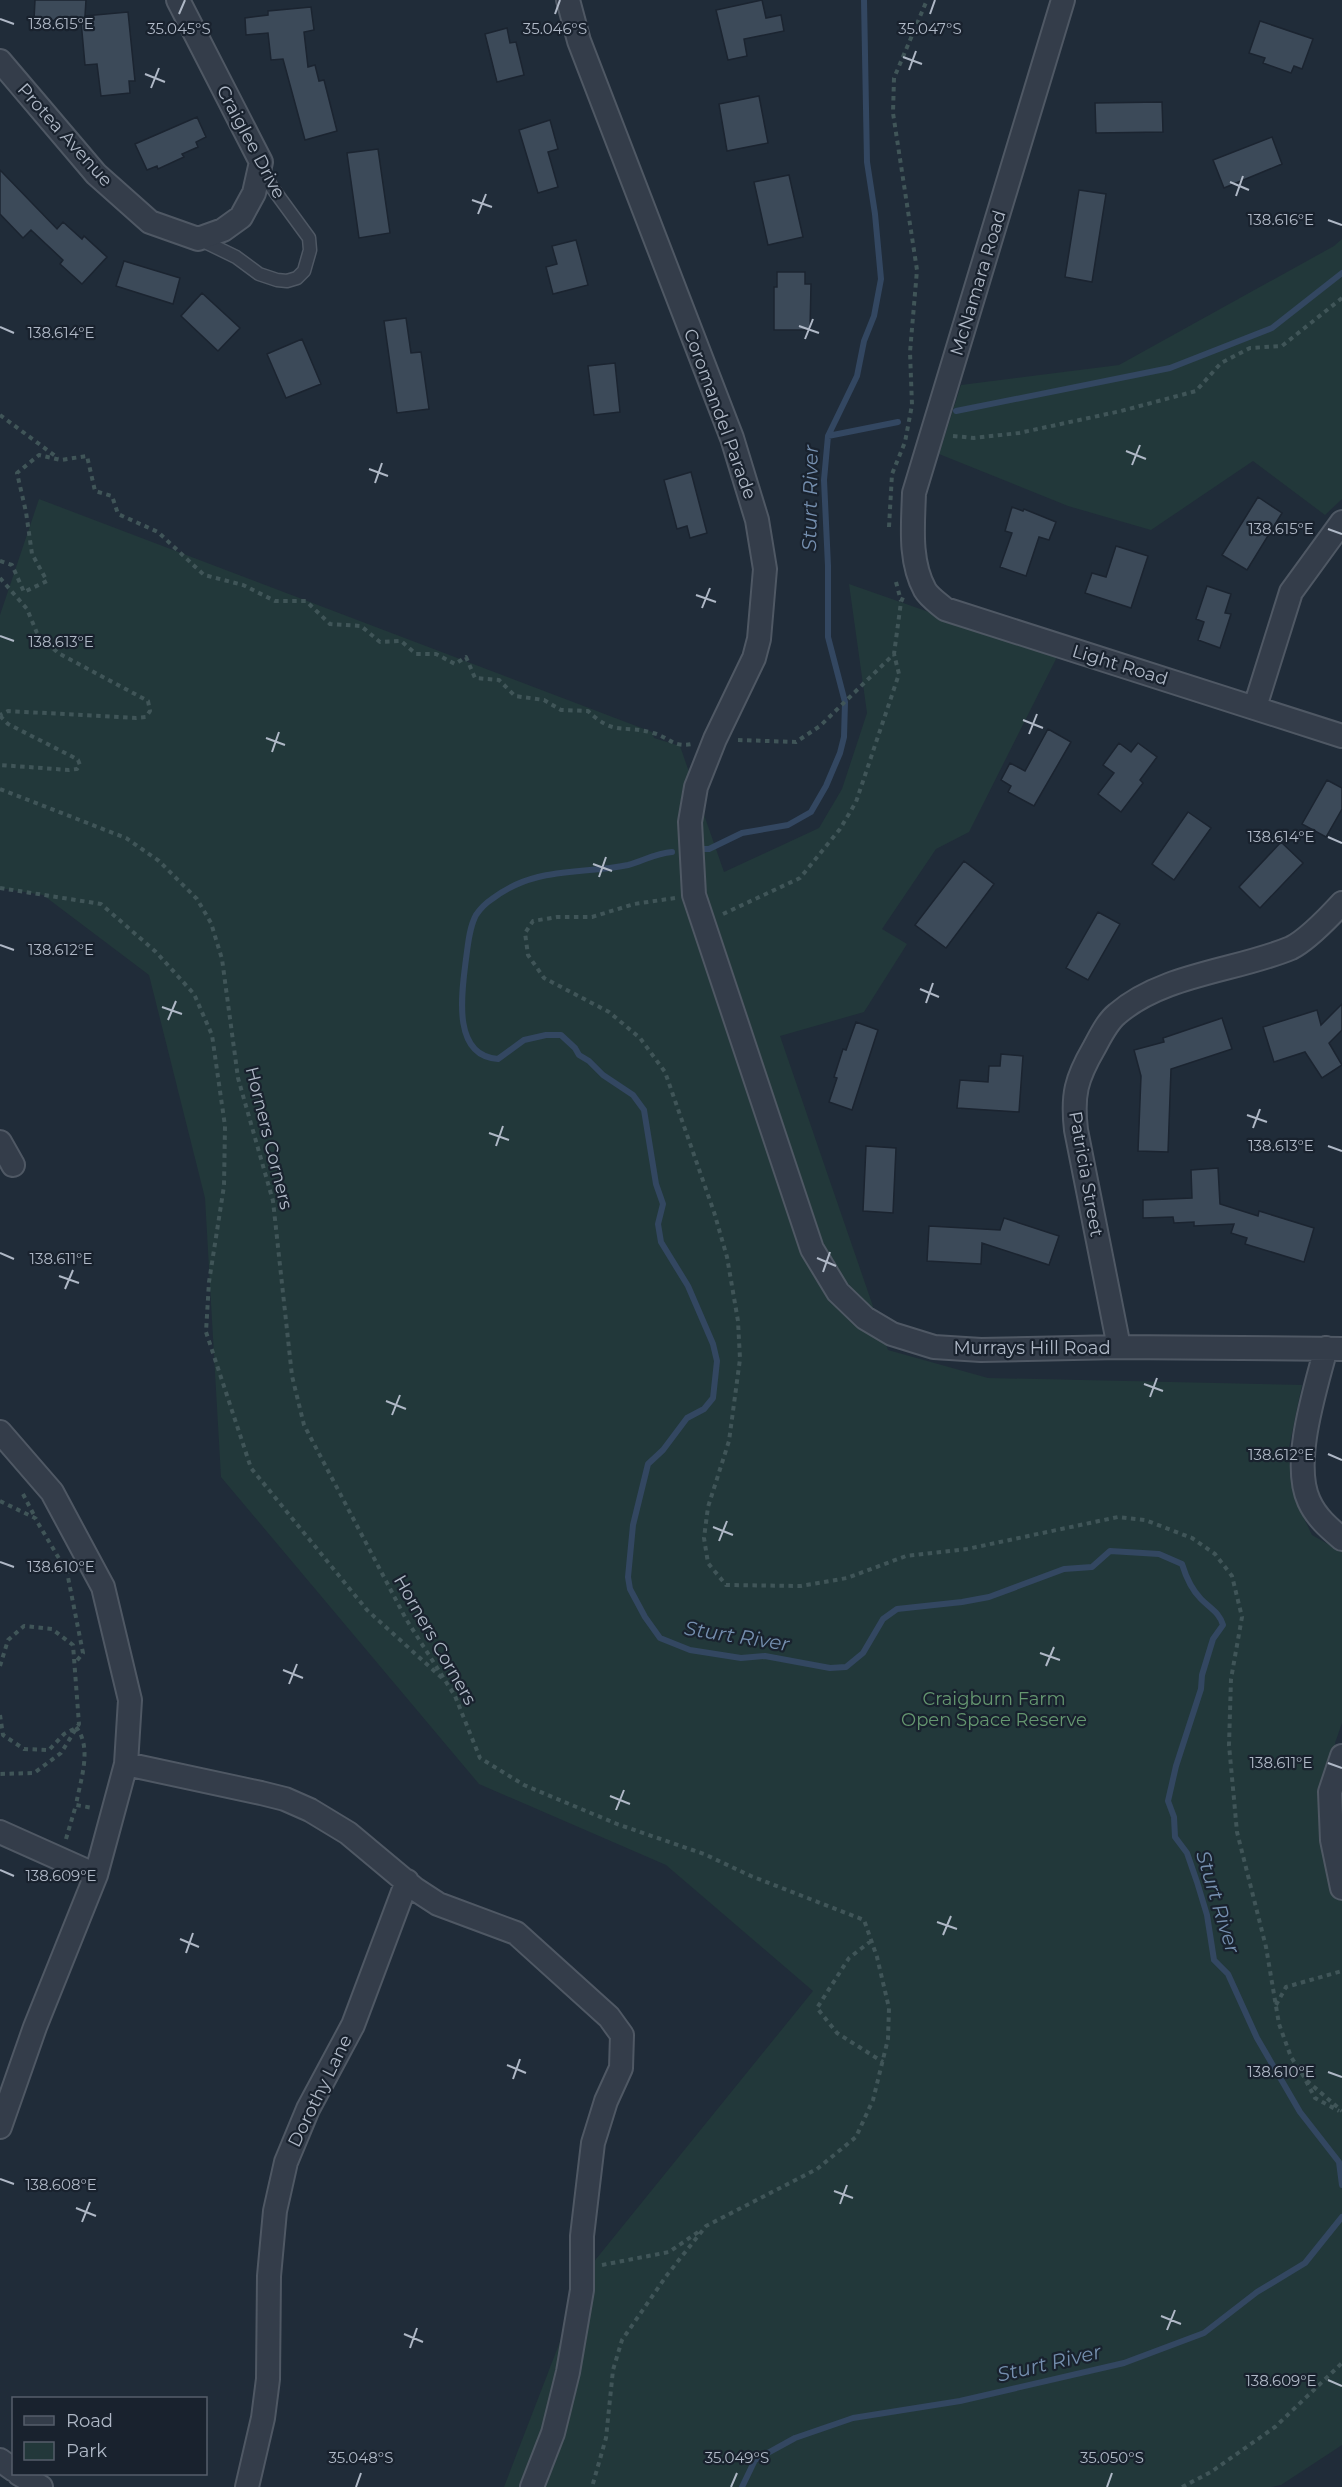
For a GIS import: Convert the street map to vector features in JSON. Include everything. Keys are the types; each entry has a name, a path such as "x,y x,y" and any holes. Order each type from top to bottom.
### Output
{"street":[{"name":"Craiglee Drive","path":"178,0 261,162"},
{"name":"Coromandel Parade","path":"568,0 579,40 732,438 757,520 765,569 759,639 754,658 715,739 696,787 690,834"},
{"name":"McNamara Road","path":"916,569 913,532 914,493 980,282 1063,0"},
{"name":"Protea Avenue","path":"0,61 96,174 150,222 198,238"},
{"path":"198,238 223,230 241,217 254,193 261,162"},
{"path":"1255,707 1291,592 1342,522"},
{"name":"Light Road","path":"916,569 926,592 945,609 1342,736"},
{"name":"Murrays Hill Road","path":"690,834 693,889 812,1249 838,1292 865,1318 892,1334 934,1347 981,1350 1119,1347 1334,1348"},
{"name":"Patricia Street","path":"1119,1347 1076,1130 1073,1103 1080,1071 1097,1041 1116,1015 1142,997 1293,947 1342,903"},
{"path":"0,1142 13,1165"},
{"path":"1334,1348 1304,1438 1303,1468 1308,1500 1326,1526 1342,1539"},
{"path":"0,1432 52,1492 103,1587 130,1700 126,1764 96,1875 35,2027 6,2091 0,2127"},
{"path":"1342,1755 1329,1792 1332,1840 1342,1888"},
{"path":"126,1764 285,1799 348,1833 415,1889 438,1904 516,1933 609,2017 622,2035 621,2068 606,2101 593,2143 587,2182 581,2268 582,2290 568,2372 553,2433 532,2487"},
{"path":"0,1832 96,1875"},
{"name":"Dorothy Lane","path":"247,2487 263,2418 268,2379 269,2276 275,2211 286,2162 308,2109 353,2025 407,1881"},
{"path":"22,2475 41,2487"}],"lane":[{"name":"Craiglee Drive","path":"198,238 236,257 259,274 277,280 287,281 297,278 304,271 310,250 309,238 271,186 261,162"}],"path":[{"path":"912,405 910,352 917,270 893,113 894,78 927,0"},
{"path":"932,434 974,438 1019,433 1196,392 1221,363 1250,348 1282,346 1342,298"},
{"path":"0,415 61,460"},
{"path":"0,561 12,565 24,592 47,580 32,554 17,473 26,463 39,455 61,460 87,456 95,491 112,496 118,513 158,532 204,575 243,585 274,601 306,601 330,624 361,626 380,642 401,641 416,654 436,654 455,664 466,657 475,678 499,680 515,696 544,700 561,710 588,711 617,730 652,732 680,746 715,739 796,742 820,726 894,654"},
{"path":"703,923 800,878 840,829 856,802 899,674 894,654 901,602 916,569"},
{"path":"0,578 27,609 37,633 58,653 148,701 150,711 146,717 136,718 8,711 0,716 8,724 73,757 80,765 76,769 69,770 0,765"},
{"name":"Horners Corners","path":"0,789 126,838 159,861 197,899 211,923 222,959 238,1078 273,1202 292,1376 304,1425 406,1619 455,1696 480,1758 524,1785 617,1824 704,1854 751,1876 864,1920 888,2008 888,2039 873,2100 856,2137 818,2169 706,2226 668,2275 622,2340 613,2370 606,2438 592,2487"},
{"path":"0,888 101,904 156,952 194,994 212,1035 225,1126 224,1186 209,1282 206,1332 251,1468 367,1610 447,1683"},
{"path":"693,889 592,917 557,917 533,921 525,933 528,955 544,978 609,1012 640,1038 665,1072 728,1257 738,1321 740,1359 729,1441 708,1507 704,1538 708,1563 726,1585 801,1586 847,1578 906,1557 967,1549 1118,1517 1145,1520 1192,1538 1215,1554 1232,1576 1242,1617 1231,1679 1230,1734 1236,1832 1266,1947 1279,2024 1291,2056 1306,2080 1342,2112"},
{"path":"0,1501 35,1518 67,1572 83,1653 74,1664"},
{"path":"0,1666 8,1640 24,1626 52,1629 73,1645 79,1724 61,1753 34,1773 0,1774"},
{"path":"0,1715 3,1735 24,1749 49,1750 63,1734 76,1727"},
{"path":"60,1859 76,1805 86,1751 82,1734 76,1727"},
{"path":"76,1805 96,1809"},
{"path":"871,1941 849,1958 817,2008 837,2033 883,2062"},
{"path":"1342,1971 1286,1987 1276,2005 1278,2019 1290,2054 1315,2098 1342,2112"},
{"path":"581,2268 669,2252 706,2226"},
{"path":"1182,2487 1211,2472 1275,2427 1342,2362"}],"green space":[{"path":"1342,239 1342,499 1325,515 1253,461 1151,530 1068,506 939,454 961,385 1119,365 1334,246"},
{"name":"Craigburn Farm Open Space Reserve","path":"39,499 652,732 654,738 680,746 724,872 819,828 842,789 867,713 849,584 1057,657 969,832 936,849 882,929 907,944 864,1012 780,1036 888,1350 988,1378 1302,1385 1288,1452 1295,1500 1312,1535 1342,1552 1342,1723 1335,1743 1342,1772 1342,2445 1281,2485 1271,2487 504,2487 588,2269 813,1991 666,1865 479,1784 221,1477 205,1198 149,975 43,895 0,888 0,615"}],"building":[{"path":"35,0 86,0 85,16 128,12 135,81 129,81 130,93 101,96 97,64 85,65 81,21 34,20"},
{"path":"762,0 766,18 781,15 784,31 744,39 747,56 728,60 716,10"},
{"path":"311,7 314,30 304,32 308,67 315,65 319,81 324,80 337,131 305,140 283,59 271,60 268,33 246,35 245,18 268,15 268,11"},
{"path":"1260,21 1313,39 1302,69 1294,66 1291,73 1263,63 1265,58 1249,53"},
{"path":"507,28 510,43 516,42 524,75 497,82 485,34"},
{"path":"759,96 768,143 727,151 719,104"},
{"path":"1162,102 1163,132 1096,133 1095,103"},
{"path":"197,117 206,137 196,142 198,147 182,154 184,157 158,169 157,166 147,170 135,144"},
{"path":"550,120 558,149 548,152 558,187 538,193 519,130"},
{"path":"1272,137 1282,164 1224,188 1213,160"},
{"path":"378,149 390,233 359,238 347,153"},
{"path":"0,170 57,229 63,222 82,239 84,236 107,257 82,284 60,264 63,260 31,230 23,238 0,214"},
{"path":"789,175 803,237 768,245 754,182"},
{"path":"1079,190 1106,194 1092,282 1065,277"},
{"path":"576,240 588,285 553,294 546,267 557,264 552,246"},
{"path":"124,261 180,278 173,304 116,286"},
{"path":"777,272 805,272 805,284 811,284 810,330 774,330 774,287 777,287"},
{"path":"202,293 240,328 218,351 181,316"},
{"path":"406,318 411,353 421,352 429,409 397,413 384,321"},
{"path":"302,339 321,384 286,398 267,354"},
{"path":"615,363 620,412 594,415 588,366"},
{"path":"691,472 707,533 690,538 687,526 677,529 664,480"},
{"path":"1258,497 1282,513 1247,570 1222,555"},
{"path":"1012,507 1023,511 1024,509 1056,522 1049,540 1039,537 1026,576 1000,567 1012,533 1005,531"},
{"path":"1116,546 1148,556 1131,608 1085,593 1092,573 1106,577"},
{"path":"1207,586 1231,594 1225,613 1231,614 1220,648 1198,640 1204,622 1196,619"},
{"path":"1048,729 1071,742 1034,806 1008,792 1011,786 1001,780 1010,763 1025,771"},
{"path":"1119,743 1131,752 1138,743 1157,757 1140,780 1143,783 1121,812 1098,794 1114,773 1103,765"},
{"path":"1327,780 1342,788 1342,809 1326,837 1302,824"},
{"path":"1188,812 1211,828 1174,880 1152,864"},
{"path":"1281,842 1303,863 1260,908 1239,887"},
{"path":"964,861 994,884 946,948 915,925"},
{"path":"1098,912 1120,924 1088,980 1066,968"},
{"path":"1342,1004 1342,1030 1329,1043 1342,1065 1322,1078 1305,1052 1274,1062 1263,1027 1317,1010 1321,1025"},
{"path":"1222,1018 1232,1049 1171,1069 1168,1152 1138,1151 1141,1076 1134,1050 1164,1042 1163,1038"},
{"path":"856,1022 878,1030 852,1110 829,1102 843,1049 846,1050"},
{"path":"1001,1054 1023,1056 1019,1112 957,1108 960,1080 988,1082 989,1066 1000,1066"},
{"path":"866,1146 896,1148 893,1213 863,1211"},
{"path":"1218,1168 1220,1204 1258,1216 1259,1211 1314,1228 1304,1262 1245,1244 1247,1238 1231,1233 1234,1224 1194,1226 1194,1222 1174,1223 1173,1217 1143,1218 1143,1200 1192,1198 1191,1170"},
{"path":"1004,1218 1059,1236 1049,1265 982,1243 981,1264 927,1261 929,1226 1000,1230"}],"waterway":[{"name":"Sturt River","path":"704,849 709,849 742,833 788,825 811,812 826,786 844,737 845,702 828,637 828,566 824,480 828,436 857,376 864,341 874,316 881,279 867,162 864,0"},
{"path":"956,411 1170,368 1272,328 1342,273"},
{"path":"828,436 898,422"},
{"name":"Sturt River","path":"672,852 655,855 628,865 541,876 508,888 485,904 474,920 470,931 462,1004 466,1034 473,1047 483,1055 498,1059 524,1040 546,1035 561,1035 579,1055 633,1095 644,1110 656,1184 663,1204 658,1224 661,1242 688,1286 713,1344 717,1361 713,1398 704,1409 687,1418 663,1450 648,1464 633,1525 628,1577 630,1589 645,1617 660,1638 690,1650 741,1658 765,1656 830,1668 846,1667 863,1653 883,1619 897,1609 989,1597 1064,1569 1092,1567 1110,1551 1159,1554 1182,1564 1194,1591 1217,1614 1223,1625 1213,1639 1202,1675 1201,1689 1176,1766 1168,1801 1174,1817 1175,1837 1187,1853 1197,1882 1207,1915 1214,1960 1228,1974 1257,2038 1300,2112 1339,2162 1342,2185"},
{"name":"Sturt River","path":"742,2487 755,2460 795,2438 853,2418 960,2401 1124,2363 1204,2333 1257,2292 1305,2263 1342,2217"}]}
